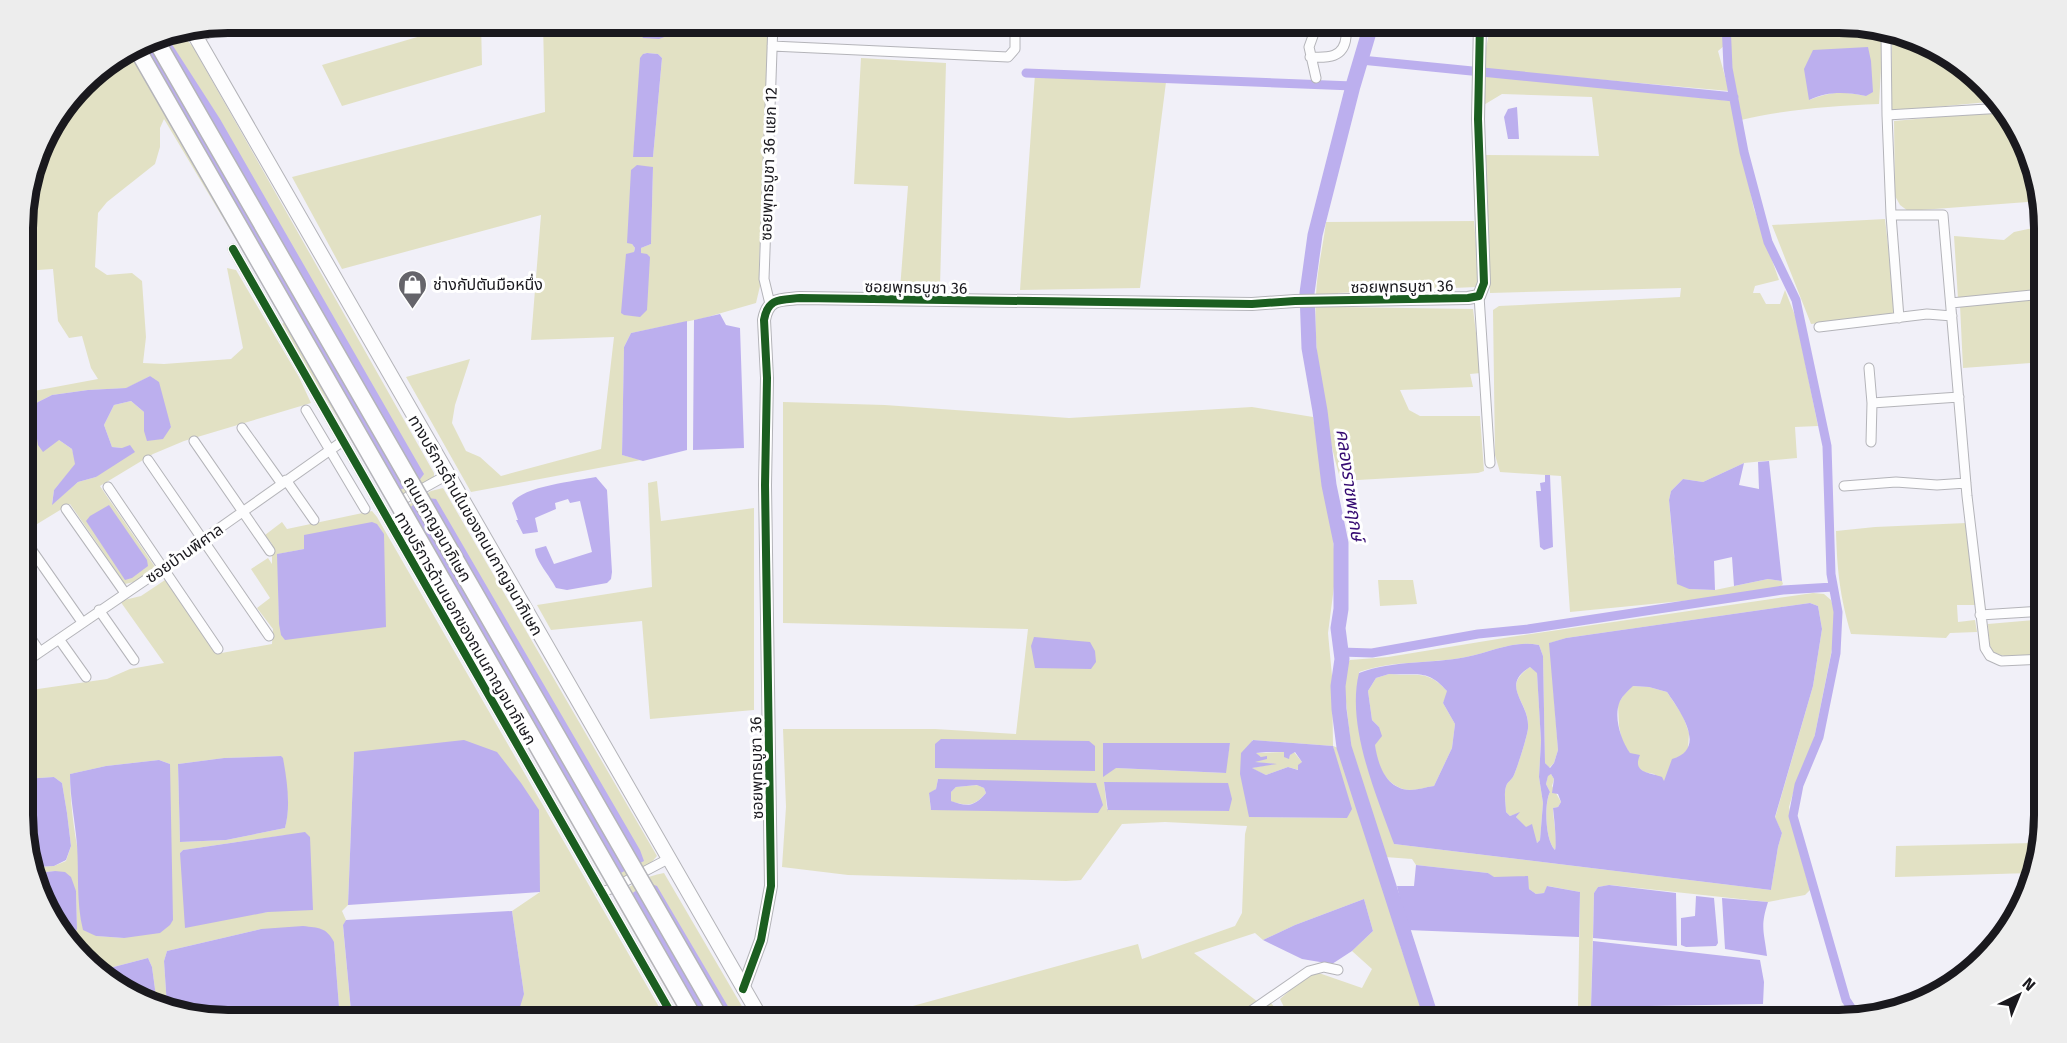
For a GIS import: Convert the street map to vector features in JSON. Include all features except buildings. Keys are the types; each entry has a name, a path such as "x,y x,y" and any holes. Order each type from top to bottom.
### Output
{"highway":[{"name":"ถนนกาญจนาภิเษก","path":"159,46 715,1010"},
{"name":"ถนนกาญจนาภิเษก","path":"140,55 689,1010"}],"main road":[{"name":"ทางบริการด้านในของถนนกาญจนาภิเษก","path":"196,36 756,1010"}],"street":[{"name":"ซอยพุทธบูชา 36 แยก 12","path":"770,304 764,279 773,33"},
{"path":"772,46 1008,57 1015,49 1016,33"},
{"path":"1314,33 1309,47 1316,78"},
{"path":"1480,33 1478,85 1484,283 1479,296 1490,463"},
{"path":"1310,57 1331,58 1345,45 1346,37"},
{"path":"1886,39 1890,215 1899,318"},
{"path":"1887,116 1994,109"},
{"path":"1890,215 1943,215 1966,483 1985,648 1990,656 2001,661 2034,660"},
{"name":"ทางบริการด้านนอกของถนนกาญจนาภิเษก","path":"233,249 669,1010"},
{"path":"1951,303 2034,295"},
{"name":"ซอยพุทธบูชา 36","path":"743,989 761,940 771,886 765,485 767,378 764,320 770,304 777,300 800,298 1252,304 1479,296"},
{"path":"1819,327 1927,315 1952,316"},
{"path":"1869,368 1872,403 1871,442"},
{"path":"1872,403 1959,397"},
{"path":"306,410 365,509"},
{"path":"242,428 314,520"},
{"path":"194,441 270,551"},
{"name":"ซอยบ้านพิศาล","path":"33,657 343,441"},
{"path":"148,460 268,636"},
{"path":"383,511 447,475"},
{"path":"1844,486 1896,482 1937,485 1966,483"},
{"path":"108,487 218,649"},
{"path":"66,509 125,593"},
{"path":"33,552 82,622"},
{"path":"99,610 134,660"},
{"path":"1980,615 2034,612"},
{"path":"59,639 86,677"},
{"path":"33,642 40,652"},
{"path":"601,892 668,859"},
{"path":"1252,1010 1309,971 1324,968 1338,970"}],"green space":[{"path":"431,33 481,33 482,65 342,106 322,65"},
{"path":"543,33 640,33 667,36 667,33 769,33 760,286 756,303 704,318 631,333 624,347 622,455 641,460 471,492 406,377 470,359 455,405 452,423 466,451 480,457 501,476 601,449 614,337 531,340 541,215 342,269 292,177 545,112","holes":["643,54 658,54 662,58 653,157 633,157","653,167 651,244 641,248 641,253 647,254 634,252 635,248 632,244"]},
{"path":"1489,33 1851,33 1883,38 1879,104 1810,109 1741,120 1725,45 1718,51 1729,91 1482,69","holes":["1871,61 1866,96 1850,93 1825,95 1809,100"]},
{"path":"185,38 193,47 434,473 434,477 425,484 388,501 292,343 282,324 285,322 164,119 160,128 160,147 155,164 107,202 98,213 95,267 107,275 132,273 142,281 146,337 143,363 164,364 231,359 243,348 227,268 236,270 299,377 311,403 184,441 153,454 100,486 155,567 134,582 125,584 70,504 33,527 33,391 98,379 91,368 82,336 69,338 58,321 53,269 33,270 33,216 40,178 59,131 81,100 100,81 120,66 154,48","holes":["150,376 171,427 144,431 144,412 131,401 114,405 104,425 112,447 122,448 96,477 78,482 52,504 54,490 76,464 72,449 59,440 38,402 52,395 127,388"]},
{"path":"1892,41 1925,53 1958,73 1988,102 1892,111"},
{"path":"861,58 946,63 940,287 900,289 908,186 854,184"},
{"path":"1035,74 1166,82 1140,288 1020,290"},
{"path":"1481,75 1731,101 1754,209 1779,280 1755,286 1753,293 1760,293 1766,304 1780,304 1785,290 1796,318 1818,426 1795,427 1797,458 1744,463 1703,482 1683,479 1671,491 1669,500 1674,556 1689,589 1715,590 1768,579 1782,581 1783,584 1778,589 1733,596 1570,612 1561,476 1500,472 1495,455 1493,310 1499,306 1680,297 1681,288 1490,293 1484,155 1599,156 1592,97 1502,94 1482,106"},
{"path":"1996,112 2019,154 2032,202 1908,211 1900,205 1895,196 1894,121"},
{"path":"1885,219 1896,315 1811,324 1772,225"},
{"path":"1474,221 1479,279 1476,287 1338,293 1340,307 1473,309 1481,373 1470,374 1473,387 1400,390 1409,410 1420,416 1480,416 1484,471 1341,481 1325,413 1316,342 1317,286 1326,222"},
{"path":"2034,228 2034,292 1958,299 1954,236 2004,240 2014,232"},
{"path":"2034,299 2034,363 1963,368 1960,305"},
{"path":"783,402 885,405 1069,418 1252,407 1313,417 1332,528 1336,571 1328,633 1332,676 1333,746 1341,749 1402,951 1424,1010 1285,1009 1280,999 1304,978 1316,972 1362,988 1372,969 1352,951 1373,931 1364,899 1295,925 1263,940 1255,933 1194,953 1258,1002 1246,1010 898,1010 1138,944 1142,959 1235,926 1242,913 1247,826 1165,822 1122,824 1081,880 848,875 782,867 786,807 783,729 935,729 1016,734 1028,629 783,623","holes":["1252,740 1333,746 1347,818 1249,817","1103,743 1230,743 1225,773 1116,768","938,779 1103,805 931,810 929,794 936,789","1104,782 1229,811 1107,809"]},
{"path":"657,481 661,521 754,508 754,710 650,719 642,621 551,630 537,605 652,587 648,483"},
{"path":"443,488 657,856 649,865 607,886 394,514 431,491"},
{"path":"372,511 377,517 661,1010 403,1010 524,994 512,911 540,892 354,752 348,905 342,911 346,920 343,926 351,1010 339,1010 334,942 261,929 167,951 164,961 167,1000 156,996 152,967 148,958 108,968 81,943 75,934 77,929 76,891 55,871 42,872 41,867 54,866 66,861 71,846 62,783 54,777 33,778 33,690 107,679 130,669 164,663 120,601 141,596 165,580 216,654 272,644 273,629 257,608 270,598 251,569 268,558 272,564 272,544 265,535 282,522 287,529","holes":["304,549 279,624 278,554","281,756 288,801 285,828 226,840 180,842 178,764 224,758","159,760 170,764 124,938 96,936 79,856 70,774 106,766","286,835 268,912 247,915 180,853 183,850"]},
{"path":"1966,523 1976,605 1957,605 1958,622 1975,620 1977,632 1950,633 1946,638 1851,634 1840,583 1836,531"},
{"path":"1378,580 1413,580 1417,604 1380,606"},
{"path":"1813,593 1824,594 1831,600 1835,612 1834,639 1812,749 1789,807 1810,890 1805,895 1768,902 1610,885 1598,887 1594,893 1591,1007 1578,1006 1580,892 1548,886 1544,893 1536,894 1529,889 1527,877 1493,877 1488,873 1416,865 1412,859 1385,857 1352,755 1343,675 1346,665 1350,660 1388,657","holes":["1810,603 1818,606 1822,629 1813,686 1775,818 1782,833 1771,890 1394,844 1359,672 1399,664 1466,657 1511,645 1539,645 1543,656 1545,763 1549,768 1554,763 1558,750 1550,643 1566,638"]},
{"path":"2034,620 2034,655 2005,656 1993,653 1989,643 1988,624"},
{"path":"1530,667 1537,672 1541,741 1539,777 1543,803 1540,840 1537,843 1516,817 1519,813 1510,816 1506,812 1505,798 1507,783 1515,774 1528,728 1525,710 1516,688 1517,682"},
{"path":"1389,674 1421,675 1434,679 1448,692 1443,703 1455,724 1452,748 1434,786 1413,790 1402,789 1389,781 1380,768 1375,745 1379,727 1372,720 1368,691 1376,678"},
{"path":"1632,686 1649,687 1667,692 1683,716 1689,733 1688,749 1668,772 1664,782 1654,774 1644,772 1638,767 1622,741 1618,704"},
{"path":"1284,752 1289,758 1294,752 1302,762 1299,770 1288,767 1266,775 1251,768 1274,764 1251,762 1261,757 1255,753"},
{"path":"1551,774 1554,779 1552,786 1561,802 1558,807 1553,808 1555,850 1549,838 1546,822 1550,792 1546,784 1548,775"},
{"path":"977,785 984,788 986,793 978,801 966,804 950,801 951,792 956,787"},
{"path":"2032,843 2025,873 1895,877 1896,846"},
{"path":"664,873 744,1010 678,1010 614,898 625,889 650,876"},
{"path":"1271,1003 1277,1010 1261,1010"}],"shaded area":[{"path":"640,33 667,33 667,36 659,39 643,38"},
{"path":"170,42 220,119 424,474 418,482 388,495 134,57"},
{"path":"1868,47 1873,92 1866,96 1830,94 1809,100 1804,69 1813,50"},
{"path":"647,53 658,54 662,58 653,157 633,157 640,58"},
{"path":"1517,107 1519,139 1508,139 1504,117 1508,109"},
{"path":"637,165 653,167 651,244 641,248 641,253 650,257 647,310 640,317 621,313 626,254 634,252 635,248 632,244 627,243 631,170"},
{"path":"720,314 726,325 740,328 744,448 693,450 694,320"},
{"path":"687,321 687,450 643,461 622,455 624,347 631,333"},
{"path":"150,376 159,382 171,427 163,439 147,441 144,431 144,412 131,401 114,405 104,425 112,447 122,448 130,445 135,452 96,477 78,482 52,505 54,490 75,464 72,449 59,440 43,452 38,445 33,407 52,395 126,388"},
{"path":"1769,461 1782,581 1768,579 1734,586 1732,557 1714,561 1715,590 1689,589 1677,584 1669,500 1671,491 1683,479 1703,482 1744,463 1739,485 1759,489 1758,462"},
{"path":"1545,475 1550,475 1553,547 1544,550 1540,547 1536,491 1541,491 1540,483 1545,482"},
{"path":"596,477 607,490 611,579 607,583 567,590 556,588 540,563 535,549 546,546 554,564 592,552 580,501 570,503 568,499 555,503 556,509 535,518 538,532 523,534 516,520 518,520 512,503 518,497 538,488"},
{"path":"428,498 436,499 640,850 644,861 609,879 400,517 413,505"},
{"path":"109,505 147,560 148,566 132,578 125,580 86,521 90,516"},
{"path":"372,522 377,524 384,534 386,627 285,640 281,635 279,624 277,554 304,549 304,535"},
{"path":"1810,603 1818,606 1822,629 1813,686 1775,817 1782,833 1771,890 1394,844 1365,760 1360,737 1356,715 1359,673 1385,666 1466,657 1511,645 1539,645 1543,656 1545,763 1550,768 1558,750 1549,643 1566,638","holes":["1530,667 1537,673 1541,741 1539,777 1543,803 1540,840 1537,843 1532,824 1526,827 1516,817 1520,812 1510,816 1506,812 1507,783 1515,774 1528,728 1525,710 1516,688 1521,674","1389,674 1427,676 1447,691 1443,703 1455,724 1452,748 1434,786 1413,790 1402,789 1389,781 1381,768 1375,745 1382,736 1379,727 1372,720 1368,691 1376,678","1633,686 1667,692 1684,719 1690,738 1688,747 1683,754 1672,759 1664,781 1662,777 1640,769 1638,765 1640,755 1630,753 1624,742 1617,714 1624,695","1551,774 1554,779 1552,793 1558,794 1561,802 1558,807 1553,808 1555,850 1549,838 1546,821 1550,792 1546,784"]},
{"path":"1034,637 1090,642 1095,651 1096,662 1091,669 1035,668 1031,646"},
{"path":"941,739 1089,741 1095,746 1095,771 935,768 935,744"},
{"path":"464,740 497,752 539,810 540,892 348,905 354,752"},
{"path":"1253,740 1333,746 1352,809 1347,818 1249,817 1240,774 1241,753","holes":["1284,752 1284,757 1289,759 1290,755 1295,752 1302,762 1298,765 1298,770 1288,767 1266,775 1252,768 1277,764 1255,762 1267,759 1267,756 1261,757 1256,753"]},
{"path":"1103,743 1230,743 1226,773 1116,768 1103,777"},
{"path":"281,756 288,793 285,828 226,840 180,842 178,764 224,758"},
{"path":"159,760 170,764 173,920 160,933 124,938 96,936 83,930 81,919 70,774 106,766"},
{"path":"54,777 62,783 71,846 66,860 54,866 40,865 35,840 33,778"},
{"path":"938,779 1096,783 1103,805 1098,813 931,810 929,793 936,789","holes":["977,785 984,788 986,793 974,803 966,805 951,801 951,792 956,787"]},
{"path":"1104,782 1228,783 1232,799 1229,811 1108,810 1108,812"},
{"path":"305,832 310,837 313,910 268,912 185,928 180,853 183,850"},
{"path":"1416,865 1488,873 1494,877 1528,876 1529,889 1536,894 1544,893 1547,886 1580,892 1579,937 1407,930 1397,886 1414,886"},
{"path":"42,872 65,872 71,877 76,891 77,929 75,934 59,912"},
{"path":"648,883 657,886 730,1010 683,1010 628,897"},
{"path":"1609,885 1676,893 1677,946 1593,938 1594,893 1598,887"},
{"path":"1696,896 1714,898 1718,943 1716,946 1686,947 1681,945 1681,918 1695,916"},
{"path":"1722,898 1768,902 1763,923 1767,956 1725,949"},
{"path":"1364,899 1373,931 1352,951 1332,964 1302,959 1263,940 1295,925"},
{"path":"512,911 524,994 520,1007 505,1010 351,1010 343,925 346,920"},
{"path":"303,926 318,928 331,937 334,942 339,1010 216,1010 167,1000 164,961 167,951 261,929"},
{"path":"1593,941 1760,960 1764,982 1763,1004 1591,1007"},
{"path":"148,958 152,967 156,996 142,990 108,968"}],"waterway":[{"name":"คลองราชพฤกษ์","path":"1369,33 1315,235 1307,293 1309,348 1329,485 1341,543 1341,609 1338,628 1342,659 1338,686 1344,747 1429,1010"},
{"path":"1726,33 1728,68 1744,152 1768,242 1796,300 1827,446 1831,574 1838,612 1836,653 1819,737 1799,785 1793,816 1846,1000 1853,1010"},
{"path":"1361,60 1734,97"},
{"path":"1026,73 1353,86"},
{"path":"1341,652 1372,653 1478,634 1528,629 1783,590 1833,587"}],"cycle path":[{"path":"743,989 761,940 771,886 765,485 767,378 764,320 772,303 800,298 1252,304 1479,296 1484,283 1478,119 1480,33"},
{"path":"233,249 669,1010"}],"place":[{"name":"ช่างกัปตันมือหนึ่ง","path":"412,310"}]}
